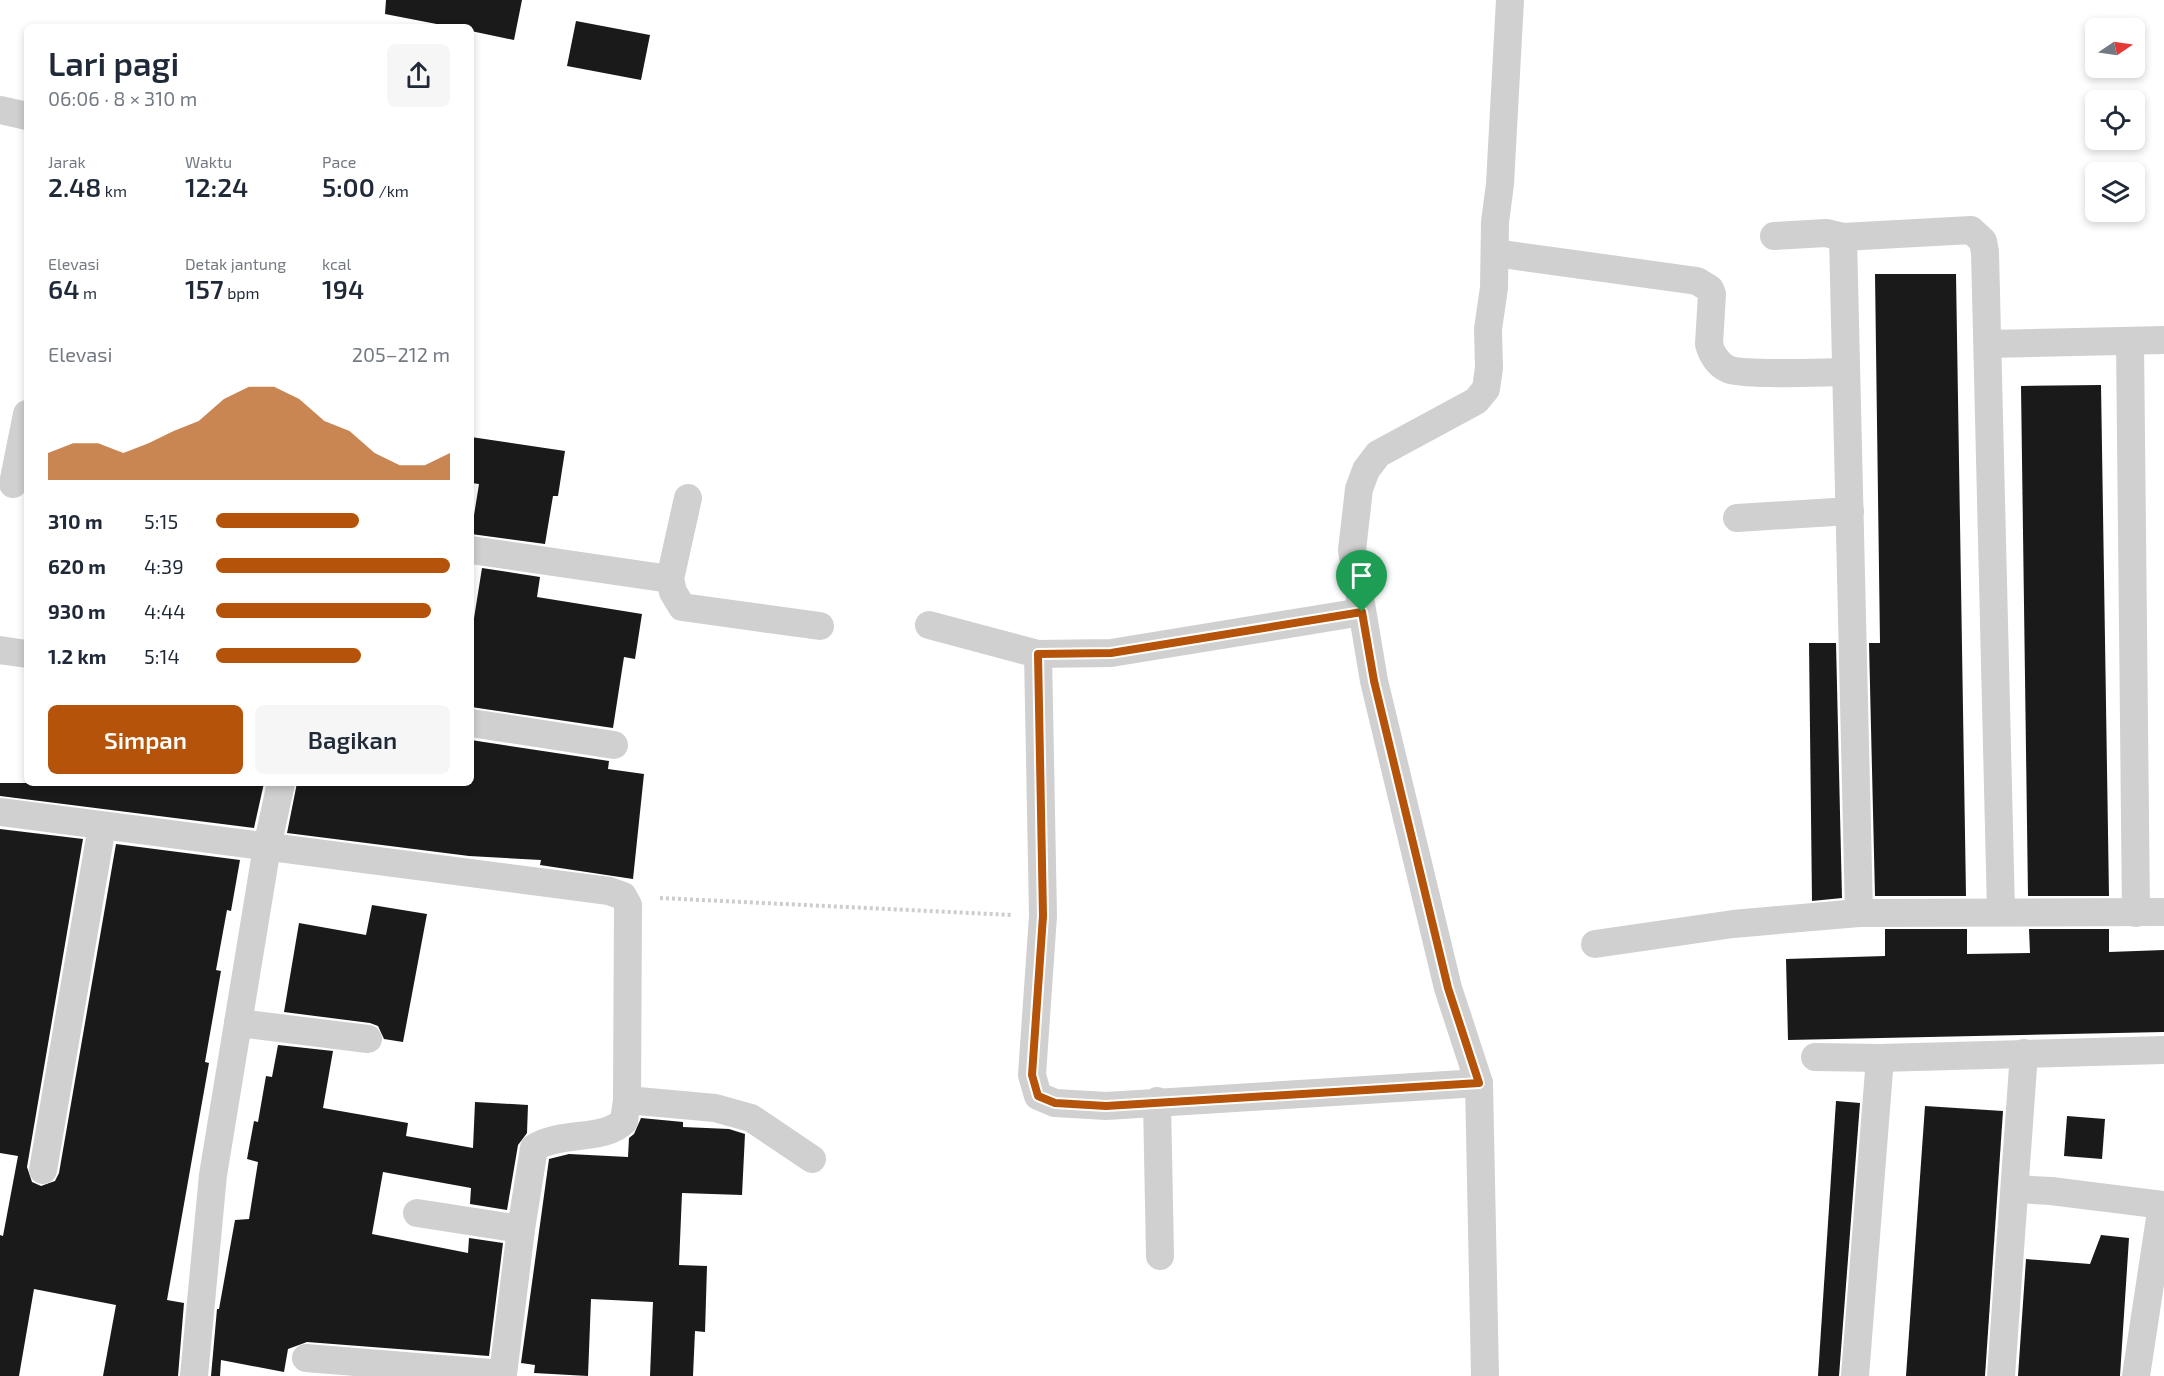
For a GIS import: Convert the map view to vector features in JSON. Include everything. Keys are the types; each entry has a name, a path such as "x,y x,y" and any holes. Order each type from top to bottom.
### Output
{"street":[{"path":"1485,1376 1479,1083 1448,988 1374,681 1352,550 1359,489 1366,470 1378,454 1476,401 1486,389 1510,0"},
{"path":"0,110 24,115"},
{"path":"1774,236 1826,233 1843,237 1971,230 1983,241 1988,344 2001,911"},
{"path":"1843,237 1859,914"},
{"path":"1495,253 1697,281 1710,289 1712,294 1710,351 1725,368 1743,372 1846,372"},
{"path":"1988,344 2164,340"},
{"path":"2130,342 2136,914"},
{"path":"13,484 24,429"},
{"path":"688,498 670,579 673,592 682,607 820,626"},
{"path":"1737,518 1850,512"},
{"path":"474,550 670,579"},
{"path":"929,626 1038,654 1111,653 1362,612"},
{"path":"0,650 24,654"},
{"path":"1038,654 1043,916 1032,1075 1038,1096 1055,1103 1106,1106 1157,1101 1479,1083"},
{"path":"474,723 614,745"},
{"path":"194,1376 213,1175 267,848 280,786"},
{"path":"0,812 609,891 623,896 628,905 627,1100 624,1121 618,1127 545,1141 534,1148 521,1229 512,1375 306,1358"},
{"path":"42,1170 102,826"},
{"path":"1595,944 1733,924 1859,914 2001,911 2136,914 2164,912"},
{"path":"238,1023 368,1040"},
{"path":"1815,1057 1880,1058 2164,1050"},
{"path":"2001,1376 2024,1053"},
{"path":"1855,1376 1880,1058"},
{"path":"627,1100 715,1108 751,1118 812,1159"},
{"path":"1157,1101 1160,1256"},
{"path":"2016,1190 2051,1191 2163,1205 2136,1376"},
{"path":"417,1214 521,1229"}],"path":[{"path":"623,896 1043,916"}],"building":[{"path":"386,0 522,0 514,40 474,32 474,24 437,24 385,14"},
{"path":"576,21 650,35 641,80 567,66"},
{"path":"1875,274 1956,274 1966,896 1875,896 1869,643 1880,643"},
{"path":"2101,385 2109,896 2028,896 2021,386"},
{"path":"474,437 565,451 558,496 553,496 545,544 474,534 474,515 479,484 474,483"},
{"path":"482,568 540,577 537,597 642,614 635,659 624,657 613,728 474,707 474,618"},
{"path":"1809,643 1836,643 1842,898 1812,901"},
{"path":"474,740 609,761 608,769 644,774 633,879 540,865 541,860 469,856 287,833 296,786 474,786"},
{"path":"0,783 24,783 24,786 263,786 254,828 0,796"},
{"path":"0,829 83,839 27,1167 32,1182 41,1186 55,1181 59,1173 116,844 240,860 231,911 227,910 216,970 221,971 205,1062 209,1063 167,1300 184,1303 178,1376 103,1376 116,1305 34,1289 19,1376 0,1376 0,1235 3,1236 18,1156 0,1153"},
{"path":"372,905 427,914 403,1042 384,1039 378,1026 370,1023 284,1012 299,923 366,935"},
{"path":"1885,929 1967,929 1967,954 2030,953 2029,929 2109,929 2109,952 2164,950 2164,1032 1788,1040 1786,959 1885,956"},
{"path":"278,1045 333,1051 323,1108 408,1123 406,1136 473,1148 475,1102 528,1105 527,1133 518,1145 507,1210 470,1204 471,1188 383,1172 372,1234 468,1253 469,1238 503,1243 489,1356 307,1342 288,1349 284,1372 221,1360 220,1376 211,1376 217,1309 219,1309 235,1220 249,1219 258,1162 247,1159 254,1121 258,1122 266,1076 272,1077"},
{"path":"1836,1101 1860,1103 1839,1376 1818,1376"},
{"path":"1925,1106 2003,1111 1985,1376 1906,1376"},
{"path":"2067,1116 2105,1119 2102,1159 2064,1156"},
{"path":"641,1118 683,1122 683,1127 729,1129 745,1134 742,1195 682,1193 679,1265 707,1266 705,1332 695,1331 693,1376 650,1376 653,1302 591,1299 588,1376 534,1373 535,1365 521,1363 549,1159 569,1154 628,1157 629,1138 634,1134"},
{"path":"2101,1235 2129,1238 2120,1376 2018,1376 2026,1259 2090,1264"}],"route":[{"path":"1362,612 1374,681 1448,988 1479,1083 1157,1101 1106,1106 1055,1103 1038,1096 1032,1075 1043,916 1038,654 1111,653 1362,612"}]}
